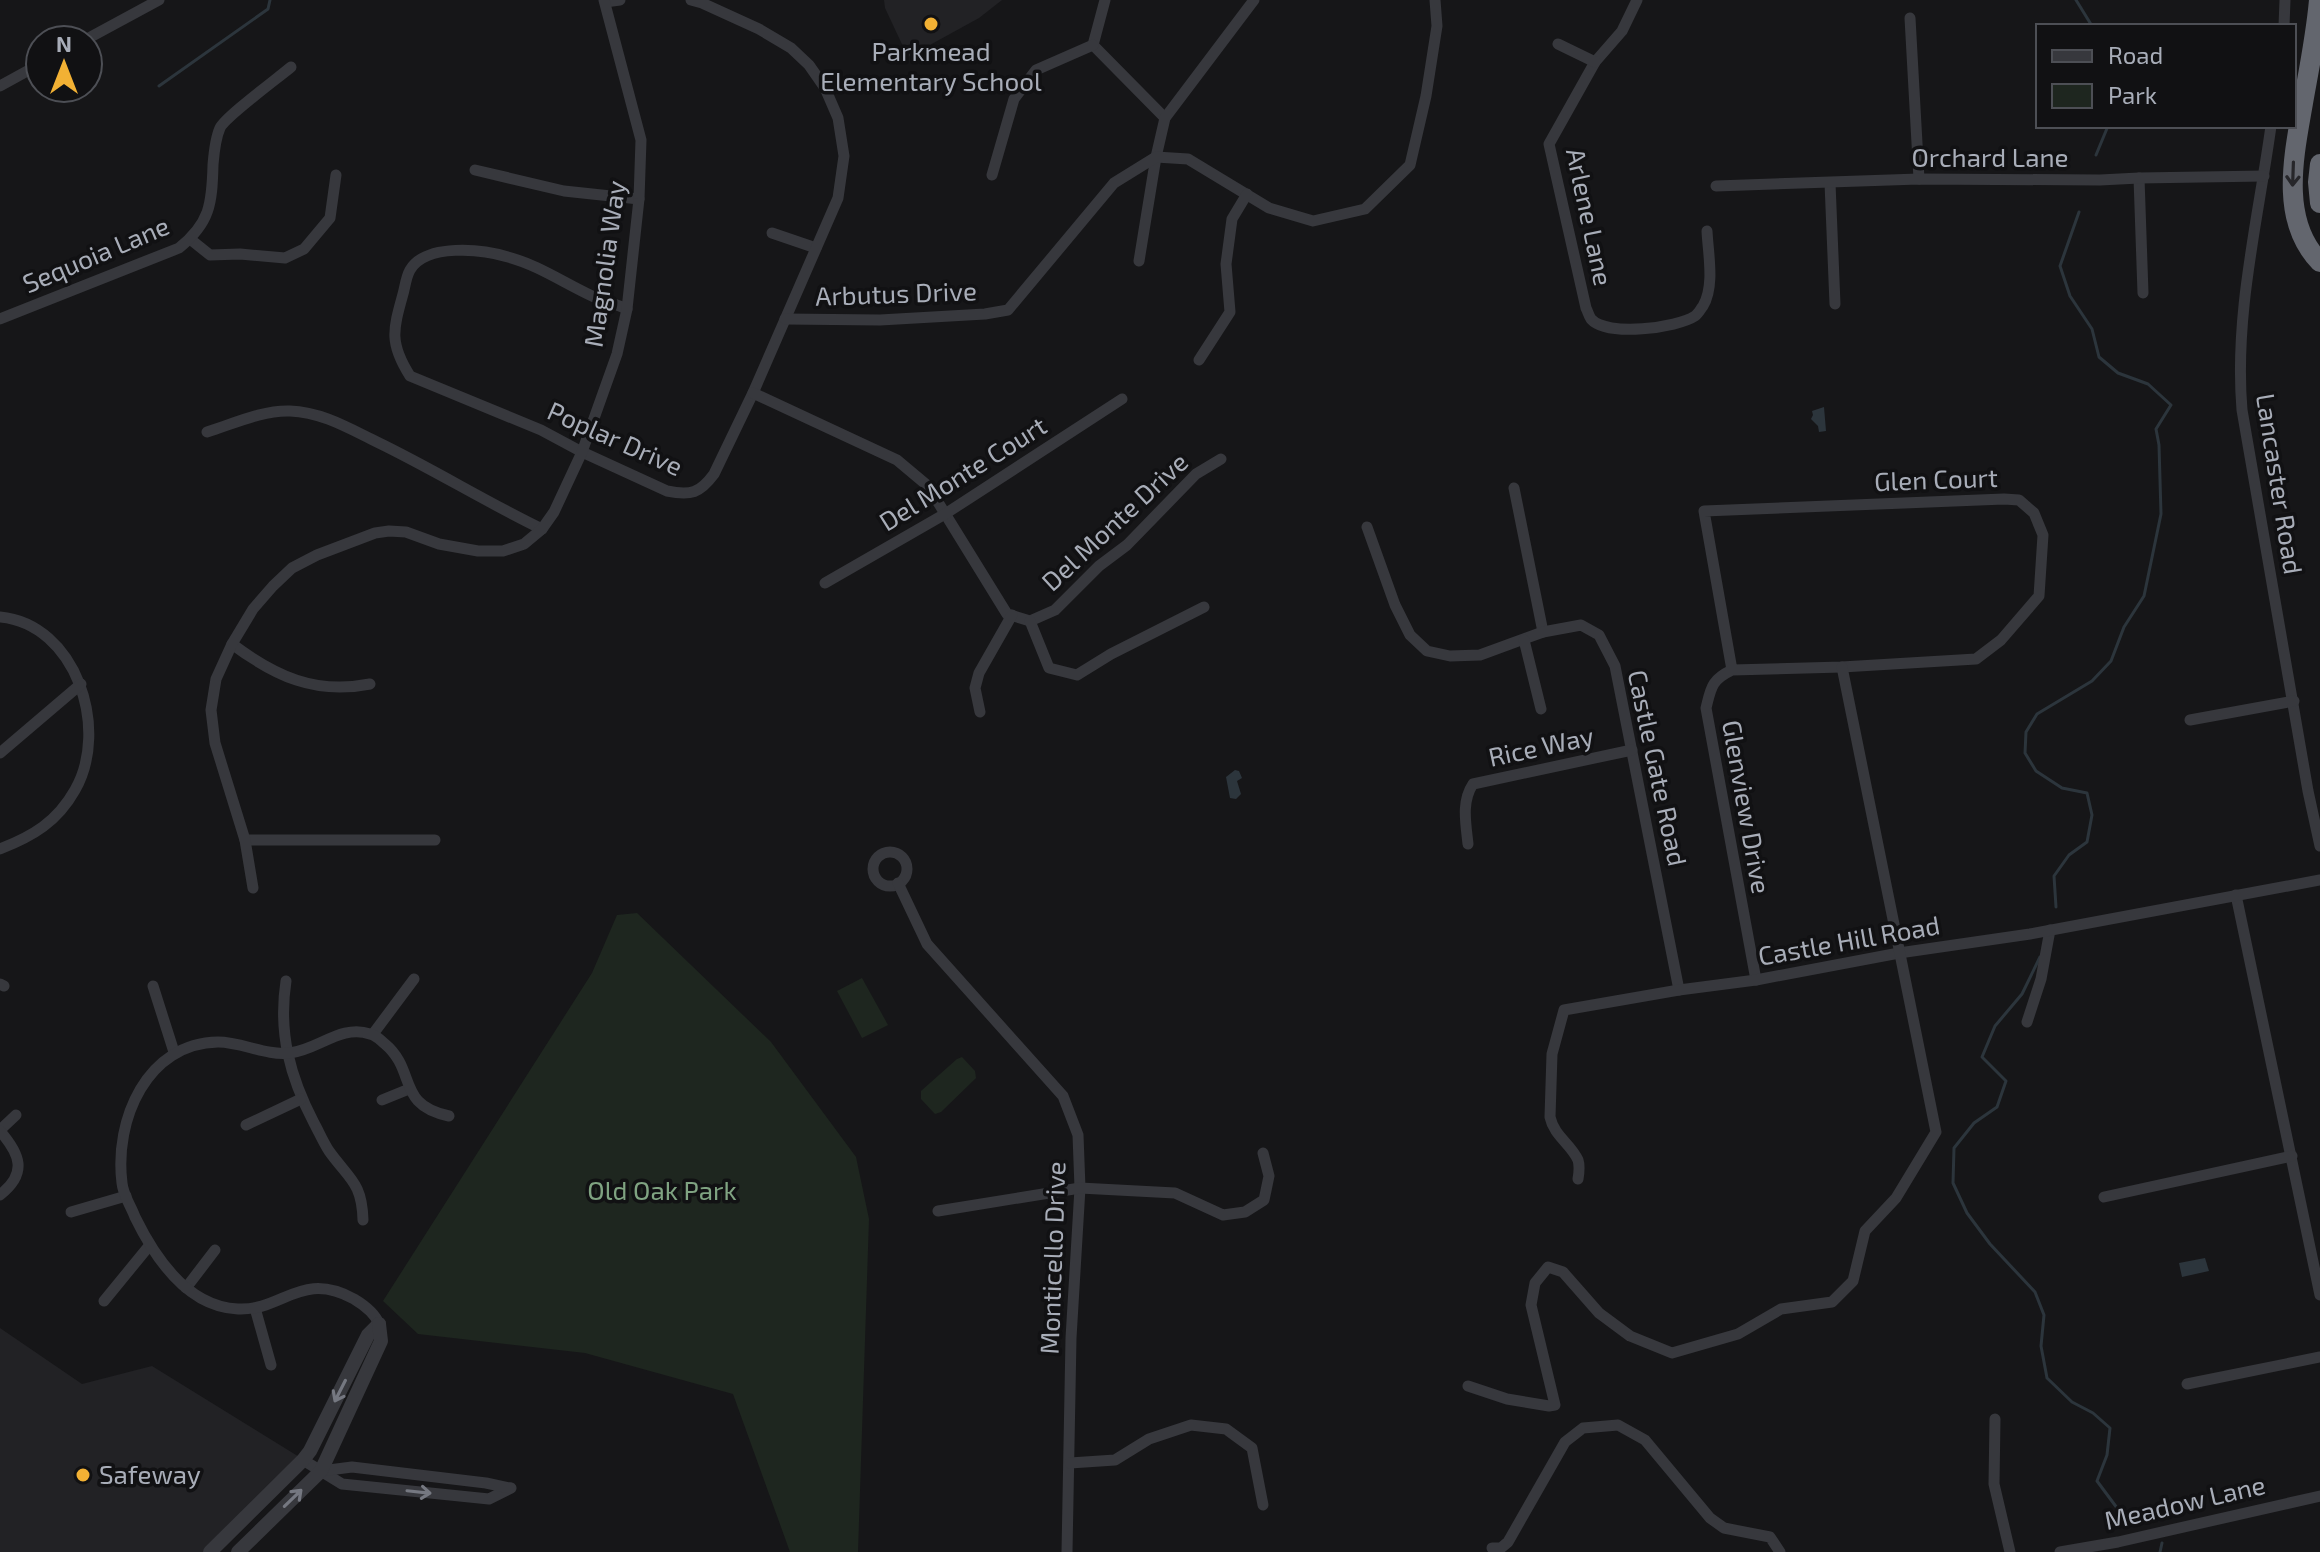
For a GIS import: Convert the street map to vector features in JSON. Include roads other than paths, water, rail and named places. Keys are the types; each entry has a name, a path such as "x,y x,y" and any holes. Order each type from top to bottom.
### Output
{"highway":[{"path":"2319,0 2293,176 2293,196 2307,243 2320,262"},
{"path":"2320,164 2320,203"}],"street":[{"path":"104,30 159,0"},
{"path":"605,1 620,0"},
{"name":"Poplar Drive","path":"627,309 506,256 445,251 423,257 409,271 394,338 397,356 410,376 541,430 667,491 681,494 695,492 705,485 714,474 753,393 838,198 844,156 838,118 825,88 809,65 791,48 759,29 691,0"},
{"path":"1093,45 1105,0"},
{"path":"1139,261 1165,118 1254,0"},
{"path":"1156,157 1188,159 1269,208 1313,221 1365,209 1410,165 1426,96 1437,26 1435,0"},
{"name":"Arlene Lane","path":"1637,0 1622,31 1595,62 1549,144 1591,320 1622,331 1662,326 1695,316 1705,303 1708,286 1707,231"},
{"path":"2284,24 2285,0"},
{"name":"Magnolia Way","path":"253,888 245,840 215,743 211,710 216,679 253,609 292,568 375,533 406,532 439,544 478,551 503,551 524,544 542,529 554,512 582,452 617,354 627,309 639,199 641,140 605,1"},
{"path":"1910,18 1919,179"},
{"path":"1558,44 1595,62"},
{"path":"1093,45 1165,118"},
{"path":"992,175 1014,99 1036,70 1093,45"},
{"name":"Sequoia Lane","path":"0,319 179,248 190,239 209,211 216,141 221,125 291,67"},
{"path":"0,86 24,73"},
{"name":"Lancaster Road","path":"2271,128 2244,310 2240,380 2242,410 2320,846"},
{"name":"Arbutus Drive","path":"785,319 880,320 1008,310 1114,183 1156,157"},
{"path":"475,170 564,191 639,199"},
{"path":"190,239 210,255 285,258 304,249 330,218 336,175"},
{"name":"Orchard Lane","path":"1716,186 1919,179 2100,180 2264,176"},
{"path":"2139,178 2143,293"},
{"path":"1830,183 1835,304"},
{"path":"1199,360 1230,312 1226,264 1232,219 1247,194"},
{"path":"772,233 816,248"},
{"path":"753,393 897,460 928,486 986,582 1007,614 1012,615 979,673 975,688 980,712"},
{"name":"Del Monte Court","path":"825,583 945,514 1122,399"},
{"path":"207,432 279,412 292,411 334,421 542,529"},
{"name":"Del Monte Drive","path":"1012,615 1030,621 1055,610 1099,566 1127,545 1196,474 1221,459"},
{"path":"1514,488 1543,632"},
{"name":"Glen Court","path":"2004,499 2019,500 2034,513 2043,535 2039,596 2001,640 1976,659 1842,667 1732,670 1704,511 2004,499"},
{"name":"Castle Gate Road","path":"1367,527 1395,605 1410,635 1427,651 1450,656 1480,655 1543,632 1581,625 1599,635 1615,666 1679,990"},
{"path":"1030,621 1049,668 1077,675 1111,654 1204,607"},
{"path":"0,617 16,618 45,634 63,653 81,684 88,721 88,756 76,789 56,817 28,838 0,849"},
{"path":"1524,640 1541,709"},
{"path":"232,644 255,661 299,682 349,689 370,684"},
{"path":"1468,1386 1507,1399 1555,1405 1531,1305 1535,1283 1548,1267 1563,1272 1599,1313 1630,1336 1672,1353 1738,1334 1781,1309 1832,1302 1853,1281 1865,1231 1896,1198 1936,1132 1842,667"},
{"name":"Glenview Drive","path":"1732,670 1712,683 1706,708 1756,980"},
{"path":"0,753 81,684"},
{"path":"2190,720 2294,701"},
{"name":"Rice Way","path":"1468,844 1465,809 1467,793 1473,784 1632,750"},
{"path":"245,840 435,840"},
{"name":"Castle Hill Road","path":"1578,1179 1577,1158 1561,1141 1550,1117 1552,1054 1564,1010 2050,930 2320,880"},
{"name":"Monticello Drive","path":"898,883 927,944 1063,1096 1078,1135 1080,1188 1071,1338 1067,1552"},
{"path":"2236,895 2320,1295"},
{"path":"2027,1022 2041,979 2050,930"},
{"path":"373,1034 414,979"},
{"path":"286,981 282,1009 287,1054 301,1099 328,1150 358,1188 363,1220"},
{"path":"153,986 174,1052"},
{"path":"238,1552 321,1471 381,1341 379,1324 376,1316 359,1302 329,1290 302,1290 255,1308 222,1308 186,1288 149,1246 122,1185 123,1137 129,1109 147,1079 174,1052 198,1043 244,1044 287,1054 309,1049 344,1033 361,1032 373,1034 392,1050 419,1104 434,1113 449,1116"},
{"path":"382,1100 409,1089"},
{"path":"246,1125 301,1099"},
{"path":"0,1195 11,1187 19,1167 16,1149 0,1130 16,1115"},
{"path":"938,1211 1080,1188 1175,1193 1223,1215 1245,1212 1264,1200 1269,1176 1263,1153"},
{"path":"2104,1197 2292,1156"},
{"path":"71,1212 126,1196"},
{"path":"104,1301 149,1246"},
{"path":"186,1288 215,1250"},
{"path":"255,1308 271,1365"},
{"path":"210,1552 310,1451 368,1335 379,1324"},
{"path":"2187,1384 2320,1357"},
{"path":"1995,1419 1994,1484 2010,1552"},
{"path":"1070,1463 1115,1460 1149,1439 1191,1425 1226,1429 1252,1448 1263,1505"},
{"path":"1492,1548 1501,1548 1508,1542 1565,1442 1583,1428 1618,1425 1645,1440 1710,1518 1724,1528 1770,1537 1780,1552"},
{"path":"303,1460 342,1484 489,1499 511,1488 352,1467 321,1471"},
{"name":"Meadow Lane","path":"2060,1552 2118,1542 2320,1496"}],"waterway":[{"path":"159,86 268,9 270,0"},
{"path":"2076,0 2091,24"},
{"path":"2096,155 2107,128"},
{"path":"2056,907 2054,876 2069,855 2087,842 2092,815 2087,793 2062,788 2036,771 2025,753 2026,732 2037,714 2092,681 2111,661 2124,627 2144,596 2161,514 2156,429 2171,405 2148,384 2118,373 2099,357 2092,329 2070,296 2060,266 2079,212"},
{"path":"2040,957 2022,994 1995,1026 1982,1057 2006,1081 1997,1107 1974,1123 1954,1148 1953,1183 1967,1213 1990,1244 2035,1292 2044,1315 2041,1346 2047,1378 2072,1402 2093,1413 2110,1428 2107,1455 2097,1481 2123,1516"},
{"path":"2160,1552 2162,1543"}],"place":[{"name":"Parkmead Elementary School","path":"931,24"},
{"name":"Safeway","path":"83,1475"}],"park label":[{"name":"Old Oak Park","path":"662,1191"}]}
